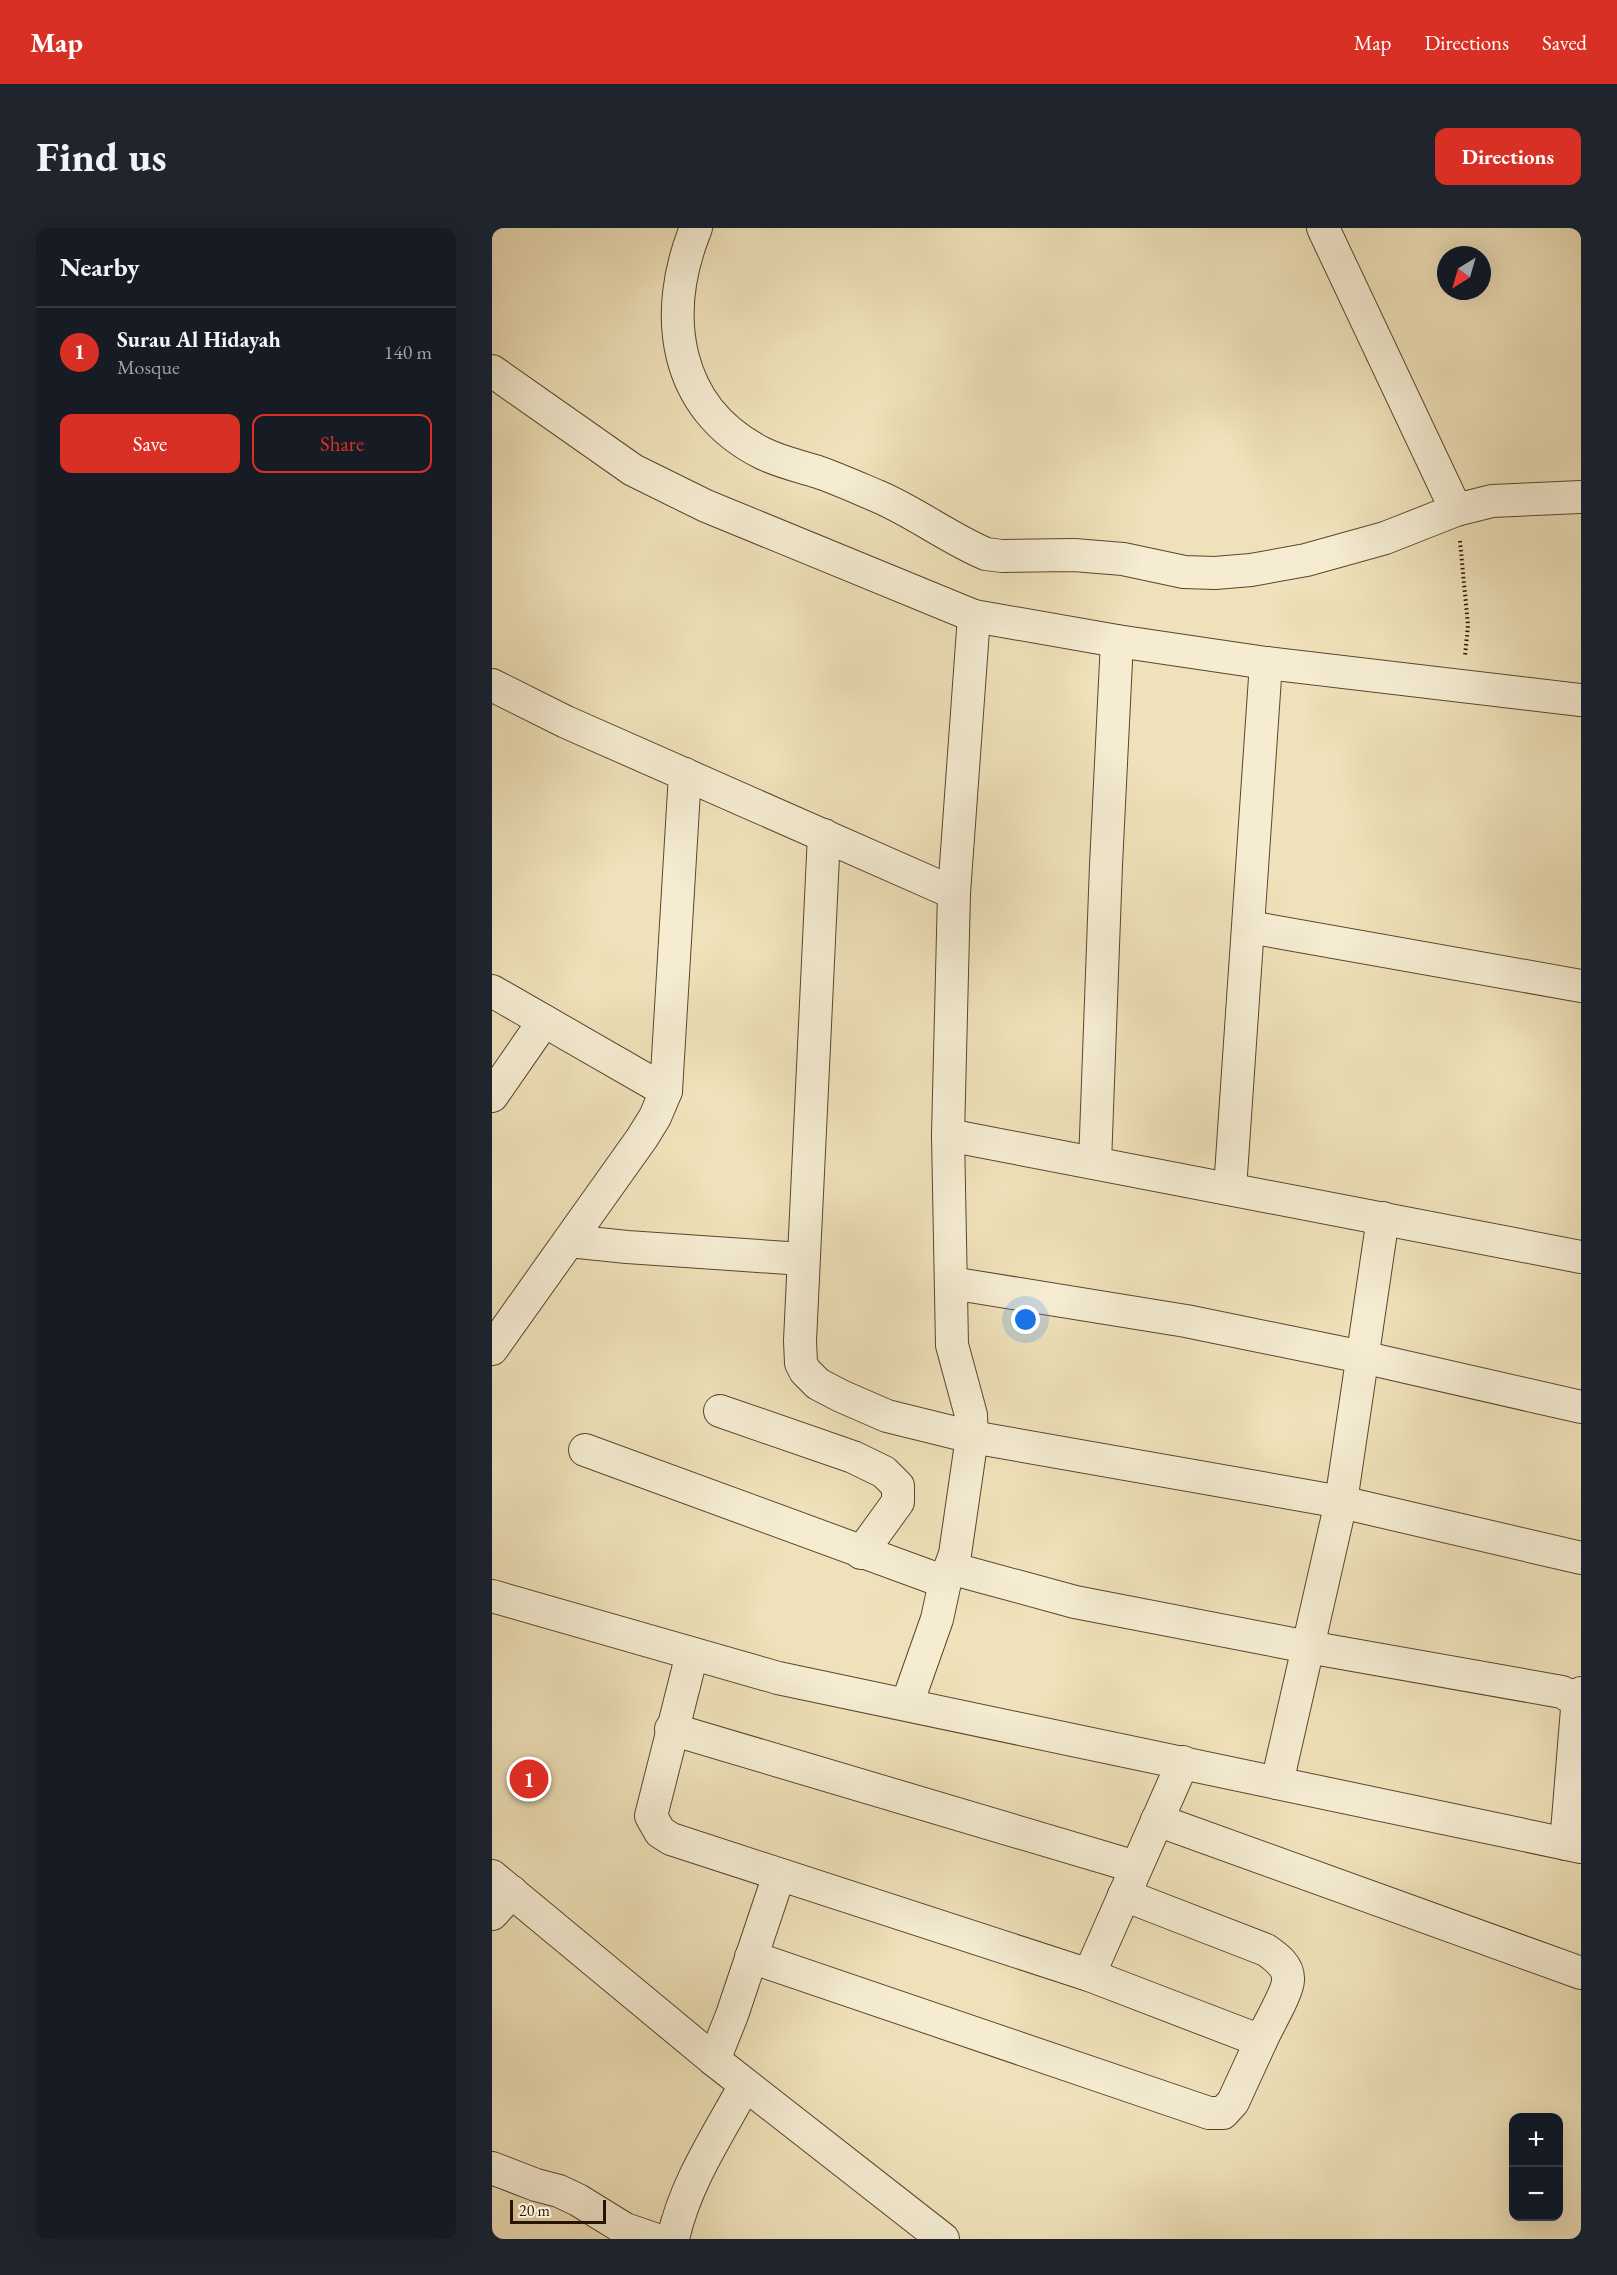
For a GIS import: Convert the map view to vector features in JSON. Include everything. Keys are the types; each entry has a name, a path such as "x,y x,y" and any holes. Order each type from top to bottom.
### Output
{"street":[{"path":"696,228 688,247 678,293 679,339 686,368 706,408 717,422 746,444 768,456 817,472 879,497 986,554 1022,557 1074,555 1123,560 1184,572 1215,573 1251,570 1306,560 1384,538 1456,510 1492,501 1581,497"},
{"path":"1323,228 1456,510"},
{"path":"492,371 610,455 666,488 974,616 1117,641 1266,663 1581,700"},
{"path":"907,1704 937,1619 955,1554 972,1437 971,1415 952,1345 948,1135 954,893 974,616"},
{"path":"1095,1163 1117,641"},
{"path":"1230,1189 1266,663"},
{"path":"492,685 566,722 954,893"},
{"path":"492,1349 642,1138 655,1117 666,1091 685,774"},
{"path":"824,835 800,1341 801,1363 805,1371 818,1384 887,1416 972,1437 1341,1502 1581,1558"},
{"path":"1249,927 1581,986"},
{"path":"492,991 666,1091"},
{"path":"492,1096 544,1021"},
{"path":"948,1135 1581,1257"},
{"path":"1277,1783 1341,1502 1383,1218"},
{"path":"569,1241 803,1259"},
{"path":"951,1283 1186,1321 1581,1407"},
{"path":"720,1411 853,1457 884,1472 898,1486 898,1502 861,1553"},
{"path":"492,1596 778,1678 1573,1845 1579,1701 1562,1692 1308,1647 948,1575 861,1553 585,1450"},
{"path":"692,1654 651,1816 660,1832 671,1839 1089,1976 1261,2041"},
{"path":"672,1729 1136,1867"},
{"path":"1089,1976 1183,1762"},
{"path":"1157,1820 1581,1973"},
{"path":"714,2060 732,2015 779,1875"},
{"path":"499,1894 943,2239"},
{"path":"752,1957 1209,2113 1223,2113 1233,2102 1288,1979 1286,1968 1266,1950 1124,1895"},
{"path":"673,2239 690,2186 745,2085"},
{"path":"492,2168 536,2186 559,2191 625,2229 654,2239"}],"path":[{"path":"1456,510 1465,578 1467,625 1463,687"}],"place":[{"name":"Surau Al Hidayah","path":"529,1779"}]}
